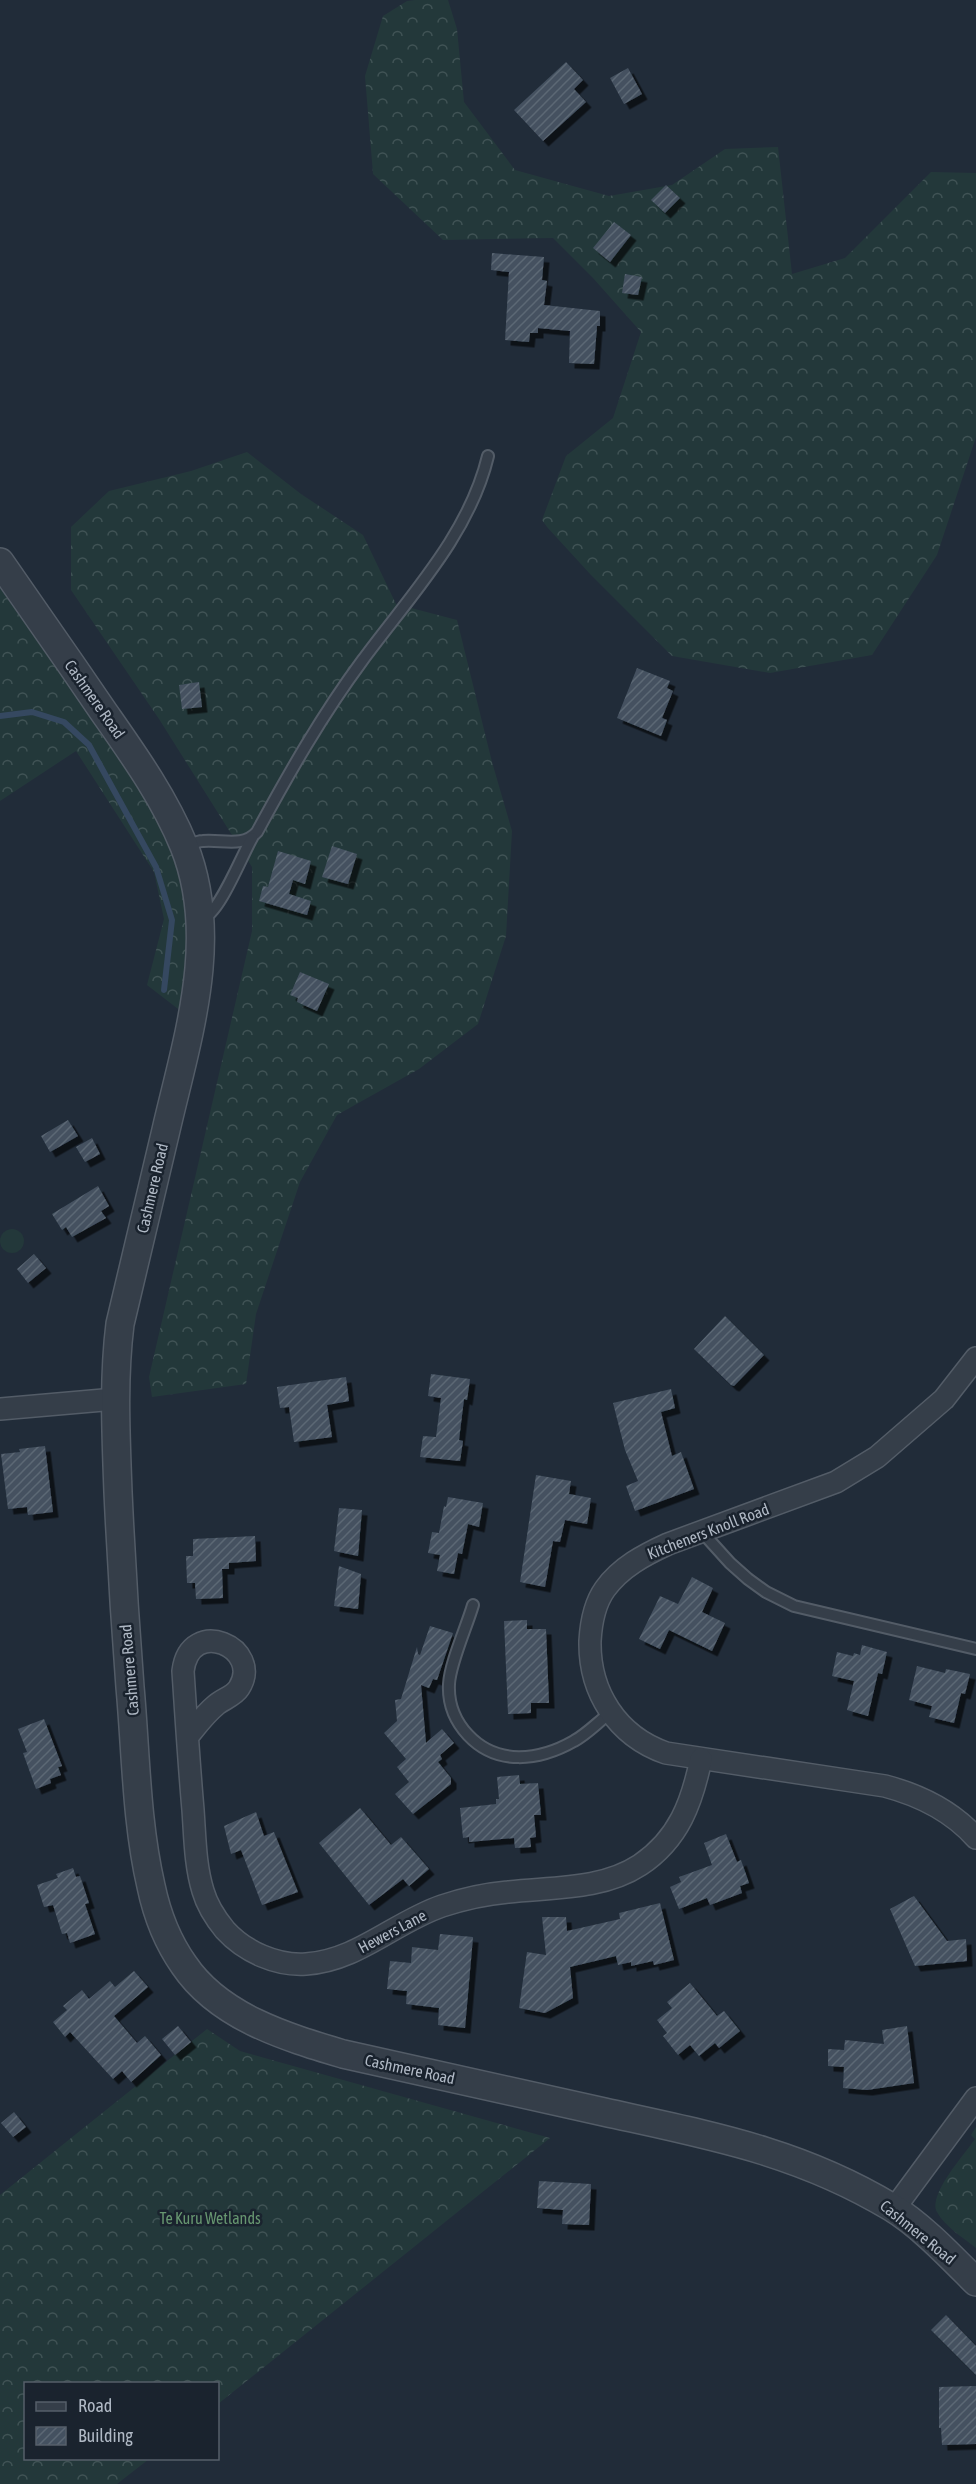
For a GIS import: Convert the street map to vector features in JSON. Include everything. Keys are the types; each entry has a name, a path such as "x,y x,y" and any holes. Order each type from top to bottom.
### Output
{"street":[{"name":"Cashmere Road","path":"0,562 154,786 185,848 200,919 201,950 191,1021 120,1324 115,1399 122,1593 143,1842 151,1886 161,1923 170,1944 199,1984 217,2000 252,2021 296,2040 343,2054 739,2141 812,2167 848,2183 894,2209 944,2250 976,2282"},
{"name":"Kitcheners Knoll Road","path":"976,1358 944,1399 877,1457 836,1482 644,1555 615,1577 604,1590 590,1629 590,1652 597,1691 610,1713 633,1737 648,1747 666,1753 885,1786 908,1792 950,1815 976,1838"},
{"path":"0,1409 115,1399"},
{"name":"Hewers Lane","path":"188,1736 197,1865 203,1892 213,1914 226,1931 243,1945 262,1956 282,1962 303,1964 322,1963 345,1956 416,1917 465,1899 585,1884 616,1877 640,1865 657,1851 685,1815 694,1795 701,1759"},
{"path":"894,2209 976,2098"}],"lane":[{"path":"200,919 207,917 217,907 252,838 322,717 454,536 480,486 488,456"},
{"path":"185,848 202,841 232,842 252,838"},
{"path":"702,1532 748,1579 766,1592 794,1606 976,1649"},
{"path":"474,1605 449,1683 450,1702 456,1720 479,1746 499,1755 518,1758 539,1756 576,1740 610,1713"}],"green space":[{"path":"448,0 457,29 464,102 515,170 609,196 672,185 725,149 778,147 792,274 845,258 931,172 976,173 976,437 937,555 872,655 770,673 672,656 591,575 542,520 566,456 613,418 641,332 593,278 553,238 443,240 373,174 365,76 383,16 407,1"},
{"path":"247,452 301,494 363,535 396,604 457,620 492,762 512,831 506,936 478,1024 419,1069 337,1115 300,1182 256,1314 246,1384 152,1397 149,1377 252,931 252,867 159,719 71,590 71,527 109,491 191,471"},
{"path":"0,588 143,789 170,844 184,884 189,929 182,1012 147,985 164,919 154,872 76,751 0,801"},
{"path":"12,1229 17,1230 23,1236 23,1246 17,1252 12,1253 7,1252 1,1246 0,1241 1,1236 7,1230"},
{"name":"Te Kuru Wetlands","path":"207,2029 240,2051 550,2138 219,2403 219,2382 24,2382 24,2460 148,2460 117,2484 0,2484 0,2195"},
{"path":"976,2127 976,2248 945,2223 937,2212 936,2204 942,2185 975,2139 971,2135"}],"building":[{"path":"566,62 583,80 574,89 586,102 543,141 514,110"},
{"path":"628,68 642,94 624,104 610,78"},
{"path":"666,185 680,198 665,213 651,200"},
{"path":"614,222 631,235 610,262 593,248"},
{"path":"492,253 544,257 542,280 547,281 544,305 600,311 594,364 569,363 570,331 538,328 538,333 530,333 529,342 505,340 509,272 491,270"},
{"path":"625,274 642,277 638,295 622,293"},
{"path":"637,668 670,681 667,688 673,691 662,718 667,720 661,736 617,718"},
{"path":"199,682 202,707 182,709 179,685"},
{"path":"332,846 357,854 348,884 322,877"},
{"path":"278,851 311,861 305,884 293,880 289,894 311,901 307,915 259,901 263,886 268,887"},
{"path":"300,972 329,984 317,1011 297,1002 298,998 290,995"},
{"path":"68,1120 78,1136 50,1152 41,1136"},
{"path":"92,1138 100,1154 85,1162 76,1147"},
{"path":"98,1186 109,1206 101,1211 106,1218 72,1237 66,1227 62,1230 52,1214"},
{"path":"34,1254 46,1268 28,1283 17,1269"},
{"path":"725,1316 764,1355 734,1386 694,1349"},
{"path":"431,1374 470,1379 467,1400 464,1399 459,1440 463,1441 460,1461 420,1457 423,1436 436,1437 441,1398 428,1396"},
{"path":"346,1377 349,1401 327,1405 332,1437 294,1442 289,1407 280,1408 277,1387"},
{"path":"671,1389 675,1408 661,1412 672,1456 681,1452 694,1489 635,1511 626,1486 638,1481 625,1450 613,1403"},
{"path":"45,1446 53,1512 28,1515 27,1507 8,1509 1,1454"},
{"path":"536,1475 571,1481 569,1494 591,1498 587,1524 565,1520 560,1542 553,1541 545,1587 520,1582"},
{"path":"448,1497 483,1503 479,1527 468,1524 462,1554 458,1553 454,1574 437,1571 440,1555 428,1553 432,1532 439,1533"},
{"path":"339,1508 362,1510 358,1556 334,1551"},
{"path":"255,1536 256,1561 229,1563 229,1569 222,1569 223,1598 196,1599 195,1583 187,1583 186,1556 193,1556 193,1539"},
{"path":"339,1566 361,1574 358,1609 334,1606"},
{"path":"692,1577 713,1588 702,1612 725,1623 712,1651 669,1630 660,1649 639,1639 660,1596 678,1604"},
{"path":"527,1620 527,1629 546,1629 549,1703 531,1703 531,1713 508,1714 504,1621"},
{"path":"430,1626 453,1633 437,1680 433,1679 429,1688 421,1685 426,1743 442,1729 454,1743 440,1755 442,1759 438,1762 451,1778 451,1784 413,1814 395,1794 409,1782 397,1767 406,1759 384,1733 397,1721 395,1700 401,1699 417,1647 420,1655"},
{"path":"862,1645 887,1652 882,1674 878,1673 868,1716 847,1710 854,1681 832,1676 837,1652 853,1656 854,1653 860,1655"},
{"path":"917,1666 945,1673 946,1669 970,1674 965,1694 961,1693 954,1723 929,1717 932,1706 909,1700"},
{"path":"44,1719 62,1766 58,1767 61,1775 50,1779 51,1783 36,1789 23,1753 27,1752 18,1729"},
{"path":"519,1775 520,1784 538,1783 541,1815 534,1815 536,1837 530,1838 531,1847 515,1848 514,1838 469,1842 469,1837 463,1838 460,1808 496,1804 496,1799 499,1799 497,1777"},
{"path":"360,1808 391,1845 401,1837 429,1869 409,1886 403,1879 369,1905 319,1843"},
{"path":"256,1812 264,1836 274,1832 298,1892 262,1905 241,1850 231,1854 224,1826"},
{"path":"726,1834 737,1862 741,1860 749,1883 740,1886 742,1893 710,1905 707,1898 679,1909 670,1887 681,1882 679,1877 712,1865 704,1843"},
{"path":"73,1868 76,1877 80,1876 89,1903 85,1904 95,1934 70,1943 67,1933 62,1934 53,1905 44,1907 37,1885 58,1878 56,1874"},
{"path":"914,1896 947,1941 966,1939 967,1961 915,1966 890,1909"},
{"path":"660,1903 674,1960 654,1965 653,1961 631,1966 631,1962 618,1965 616,1956 570,1967 573,1998 545,2013 519,2008 527,1952 546,1955 542,1917 566,1917 567,1931 620,1919 619,1913"},
{"path":"440,1934 473,1937 465,2028 438,2025 439,2008 406,2004 407,1991 387,1989 390,1961 411,1963 412,1947 438,1950"},
{"path":"134,1971 148,1987 114,2016 137,2043 145,2036 161,2055 131,2082 122,2071 113,2079 70,2032 65,2037 53,2022 67,2010 63,2006 82,1990 89,1999 110,1981 115,1987"},
{"path":"690,1983 717,2016 724,2011 740,2031 719,2048 715,2043 699,2056 690,2045 678,2055 663,2036 667,2033 657,2020 672,2008 667,2002"},
{"path":"178,2026 191,2042 175,2055 162,2039"},
{"path":"907,2026 914,2083 867,2090 843,2088 844,2067 828,2066 828,2049 844,2050 845,2040 884,2044 882,2030"},
{"path":"14,2112 26,2127 13,2137 1,2123"},
{"path":"539,2181 591,2184 589,2225 562,2224 563,2210 537,2208"},
{"path":"946,2315 976,2346 976,2375 931,2330"},
{"path":"976,2386 976,2444 942,2445 941,2428 939,2428 939,2387"}],"waterway":[{"path":"0,716 32,712 64,722 89,745 156,867 172,920 164,990"}]}
